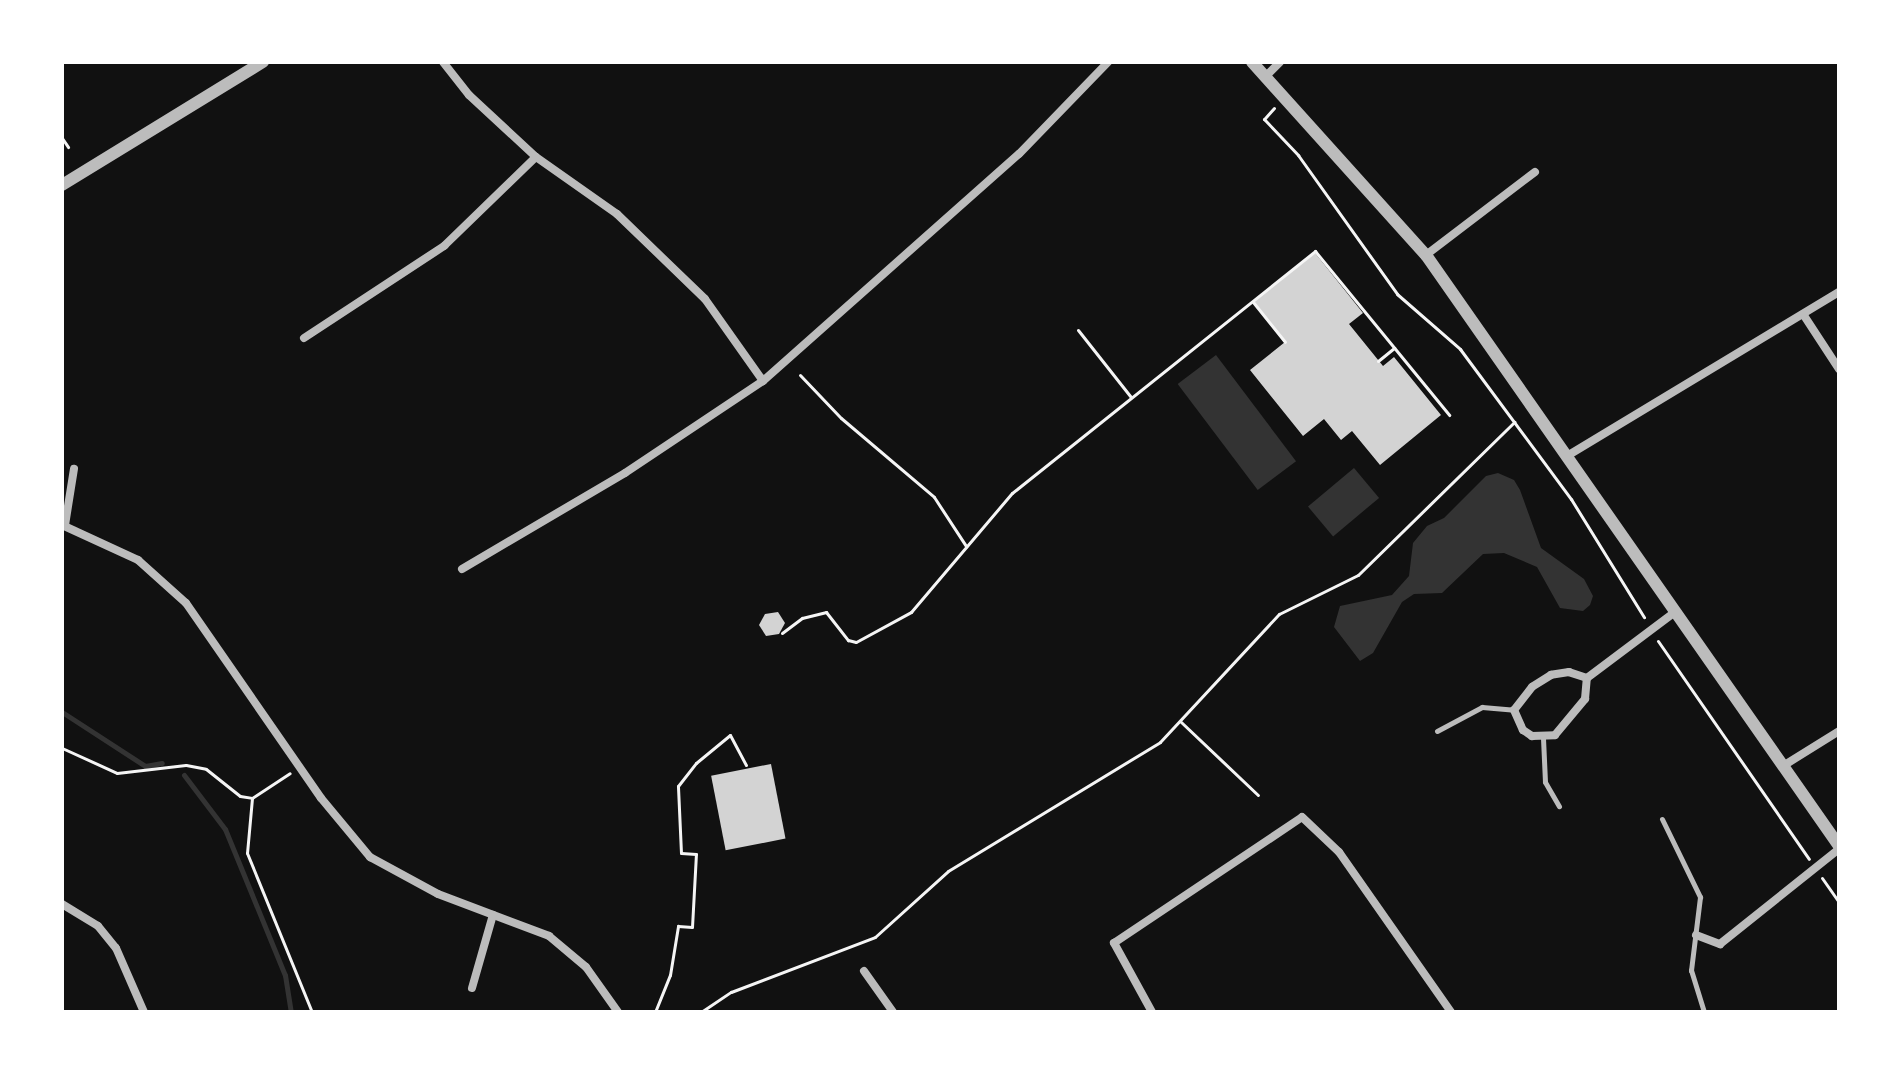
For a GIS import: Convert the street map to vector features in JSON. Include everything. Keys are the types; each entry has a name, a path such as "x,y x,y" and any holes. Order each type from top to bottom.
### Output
{"street":[{"path":"62,185 263,62"},
{"path":"443,62 469,95 536,157 617,214 705,299 763,381"},
{"path":"462,569 625,473 763,381 1019,154 1108,62"},
{"path":"1252,62 1426,255 1839,848 1720,944 1696,935"},
{"path":"1266,76 1280,62"},
{"path":"304,338 444,246 536,157"},
{"path":"1426,255 1535,172"},
{"path":"1567,456 1839,292"},
{"path":"1803,314 1839,369"},
{"path":"74,469 63,525 138,560 186,603 299,766 370,857 438,894 549,936 586,967 618,1012"},
{"path":"1587,678 1569,672 1551,675 1517,700 1514,710 1523,730 1543,738 1574,718 1585,699 1587,678 1675,612"},
{"path":"1783,766 1839,731"},
{"path":"1152,1012 1114,943 1302,817 1339,852 1451,1012"},
{"path":"62,904 98,926 116,948 144,1012"},
{"path":"472,988 493,915"},
{"path":"864,971 893,1012"}],"lane":[{"path":"1437,731 1482,707 1514,710"},
{"path":"1543,738 1545,782 1559,806"},
{"path":"1662,819 1700,897 1691,970 1704,1012"}],"path":[{"path":"1286,97 1264,119 1298,155 1397,294 1460,349 1514,422 1613,562 1652,630 1839,902"},
{"path":"62,138 68,147"},
{"path":"782,633 816,611 826,612 848,640 856,642 887,629 911,612 1012,493 1315,251 1449,415"},
{"path":"1253,302 1285,342"},
{"path":"1078,330 1131,397"},
{"path":"1378,361 1394,348"},
{"path":"800,375 841,418 934,497 967,546"},
{"path":"701,1012 731,992 875,937 948,871 1128,764 1181,722 1279,614 1358,575 1514,422"},
{"path":"1181,722 1258,795"},
{"path":"655,1012 670,975 678,926 692,927 696,854 681,853 678,786 696,763 730,735 746,765"},
{"path":"62,748 117,773 186,765 206,769 240,796 252,798 299,766"},
{"path":"252,798 247,853 312,1012"}],"shaded area":[{"path":"1216,355 1296,461 1258,490 1178,384"},
{"path":"1354,468 1379,498 1333,536 1308,507"},
{"path":"1498,473 1514,480 1520,490 1541,548 1584,579 1593,596 1590,605 1583,611 1560,608 1537,567 1504,553 1483,554 1442,593 1414,594 1402,602 1373,653 1360,661 1334,627 1340,606 1392,595 1409,576 1413,543 1427,526 1444,518 1486,476"}],"building":[{"path":"1315,253 1363,313 1349,324 1383,366 1394,357 1441,415 1380,465 1352,431 1341,440 1324,419 1303,436 1250,370 1285,342 1253,302"},
{"path":"778,612 785,623 779,634 766,636 759,625 765,614"},
{"path":"771,764 786,839 726,850 711,776"}],"waterway":[{"path":"62,712 145,766 162,763"},
{"path":"184,775 225,829 285,975 291,1012"}]}
